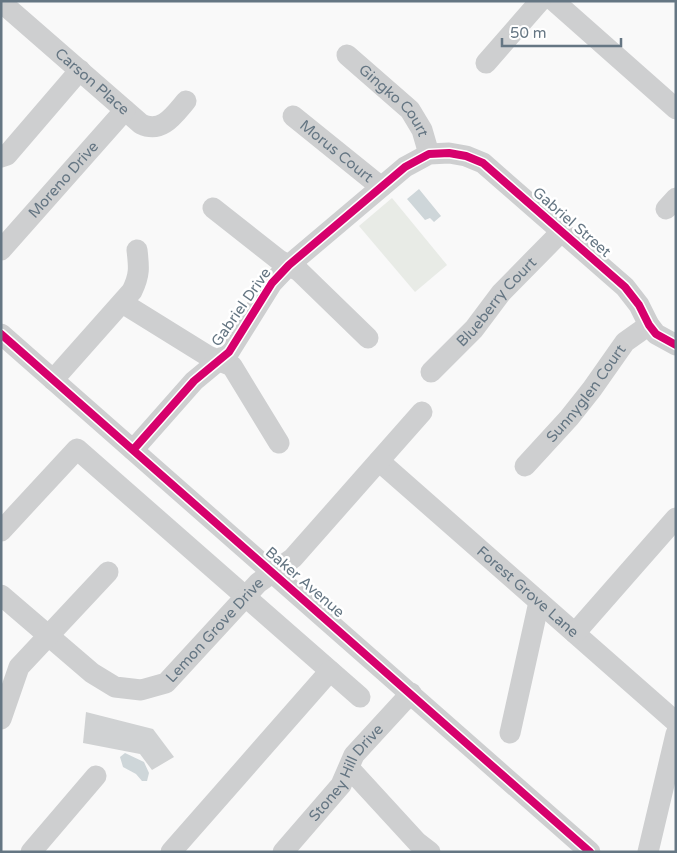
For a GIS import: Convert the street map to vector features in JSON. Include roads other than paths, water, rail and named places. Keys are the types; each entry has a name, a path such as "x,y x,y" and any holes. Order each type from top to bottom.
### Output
{"street":[{"path":"486,63 540,1"},
{"path":"554,1 676,109"},
{"name":"Carson Place","path":"2,3 141,124 147,127 154,127 167,123 186,101"},
{"name":"Gingko Court","path":"347,55 410,110 422,130 429,154"},
{"path":"1,157 7,155 80,70"},
{"name":"Moreno Drive","path":"1,250 124,110"},
{"name":"Morus Court","path":"293,116 381,187"},
{"name":"Gabriel Street","path":"429,154 449,153 466,156 483,163 625,287 639,304 656,334 676,345"},
{"name":"Gabriel Drive","path":"133,450 194,381 229,352 272,283 289,265 405,167 429,154"},
{"path":"213,208 279,260 299,271 368,338"},
{"name":"Blueberry Court","path":"431,372 474,329 502,293 561,232"},
{"path":"53,380 132,291 138,279 137,250"},
{"path":"129,307 208,356 232,366 280,443"},
{"name":"Sunnyglen Court","path":"525,466 575,410 625,342 649,324"},
{"name":"Baker Avenue","path":"1,334 590,852"},
{"name":"Lemon Grove Drive","path":"1,595 92,673 115,687 141,690 166,683 258,583 293,558 422,412"},
{"path":"1,531 77,448 360,697"},
{"name":"Forest Grove Lane","path":"378,461 676,722"},
{"path":"575,633 676,518"},
{"path":"1,718 19,667 108,572"},
{"path":"510,732 539,602"},
{"path":"171,852 330,671"},
{"name":"Stoney Hill Drive","path":"283,852 341,785 354,756 410,693"},
{"path":"648,852 676,734"},
{"path":"349,768 417,842 430,852"},
{"path":"31,852 96,776"}]}
